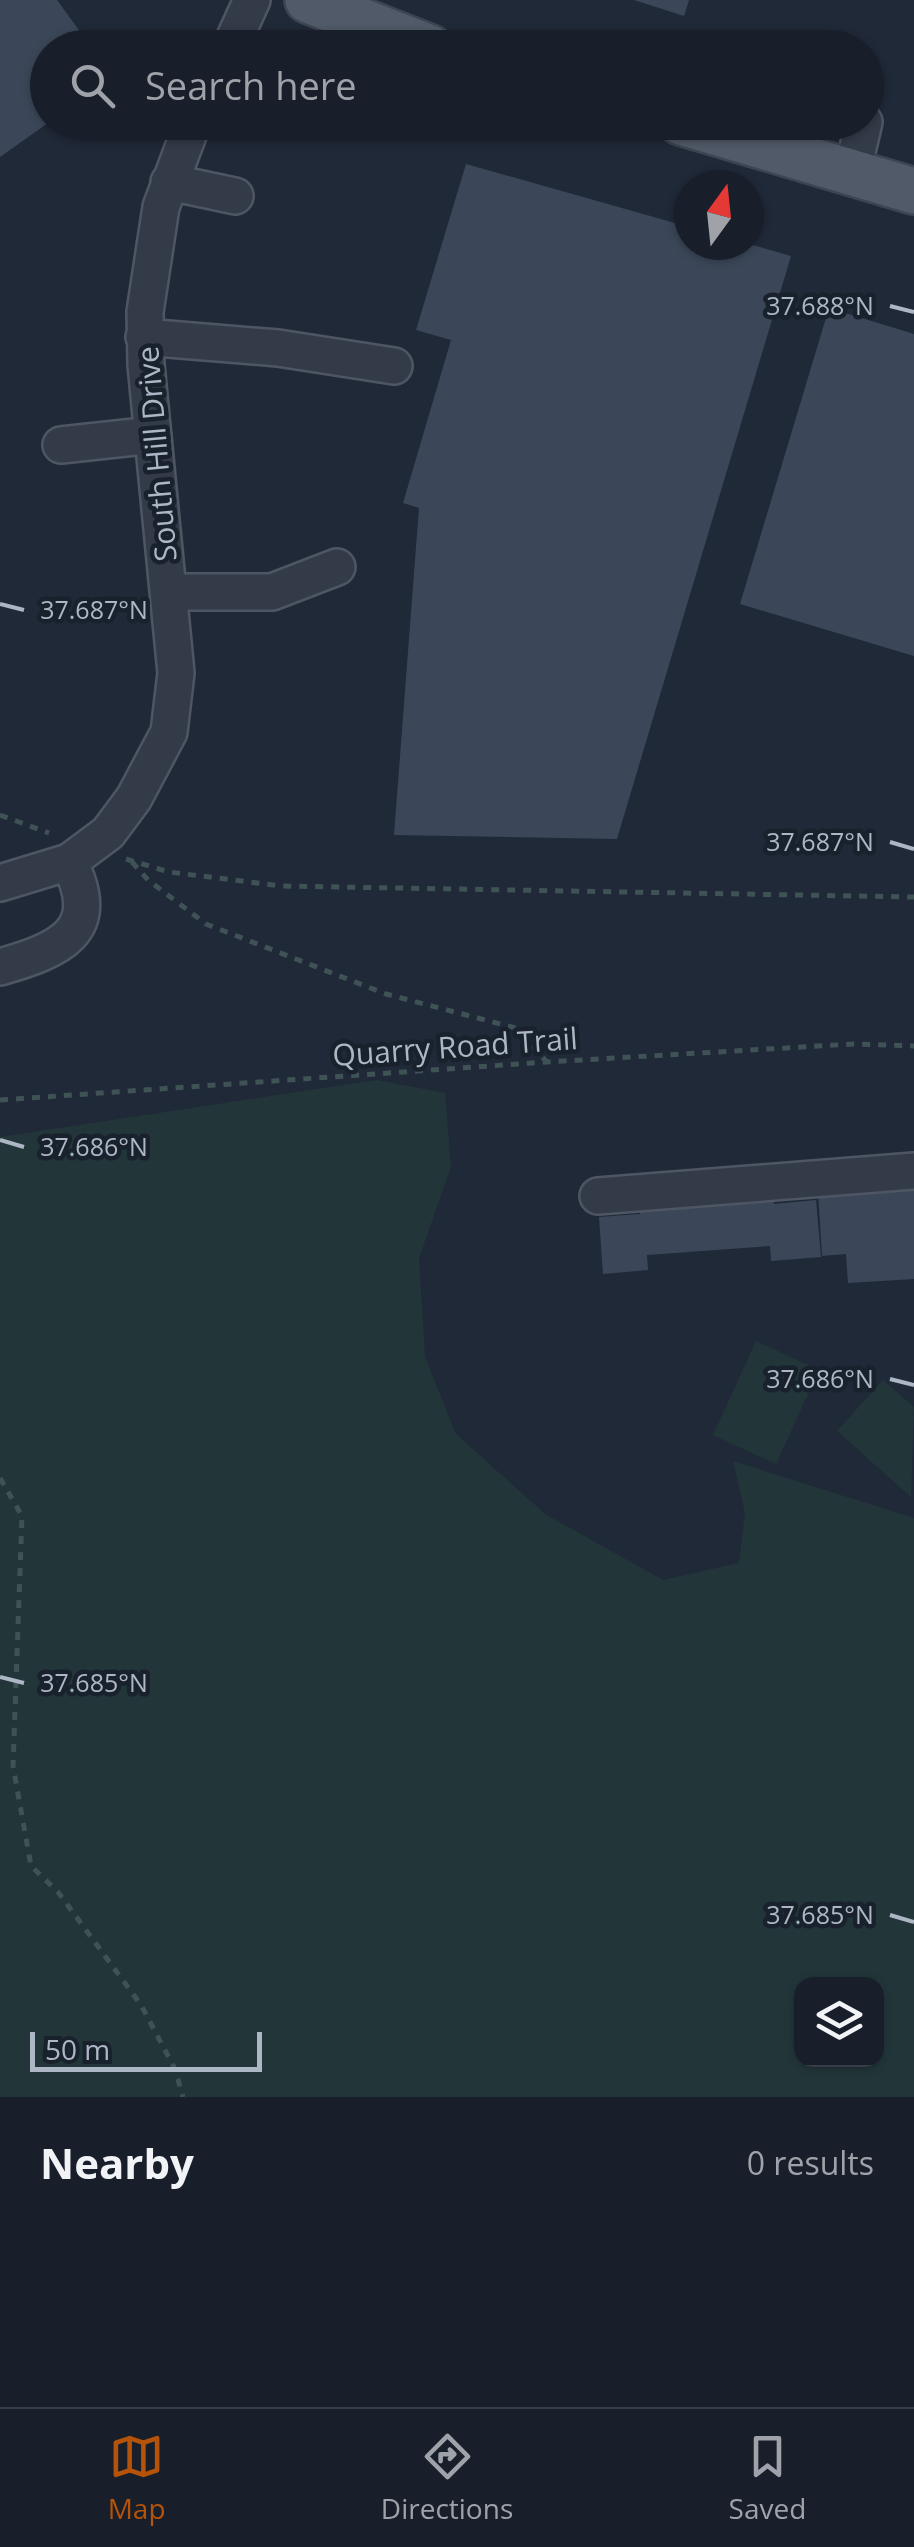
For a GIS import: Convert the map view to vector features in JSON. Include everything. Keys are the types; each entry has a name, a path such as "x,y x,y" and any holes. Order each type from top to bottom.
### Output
{"main road":[{"path":"308,0 384,30"},
{"path":"774,140 852,173 914,191"}],"street":[{"path":"238,30 252,0"},
{"name":"South Hill Drive","path":"89,848 134,798 169,732 176,672 144,337 150,258 168,182 186,140"},
{"path":"852,173 860,140"},
{"path":"168,182 235,196"},
{"path":"144,337 278,348 394,366"},
{"path":"61,446 152,434"},
{"path":"169,592 272,592 338,567"},
{"path":"0,883 89,848"},
{"path":"0,967 55,949 78,924 89,848"},
{"path":"598,1196 914,1171"}],"path":[{"path":"0,815 169,872 281,886 914,897"},
{"path":"89,848 132,861 148,880 206,924 386,994 516,1028 547,1062"},
{"name":"Quarry Road Trail","path":"0,1100 547,1062 853,1044 914,1046"},
{"path":"0,1478 22,1516 13,1766 31,1866 58,1892 141,2005 175,2069 183,2097"}],"green space":[{"path":"377,1080 445,1093 451,1167 419,1258 425,1357 456,1434 545,1514 663,1580 739,1563 745,1513 733,1461 914,1518 914,2097 0,2097 0,1137"},
{"path":"756,1341 819,1370 776,1464 713,1435"},
{"path":"883,1380 914,1407 911,1497 837,1431"}],"building":[{"path":"0,0 57,0 79,30 30,30 30,136 0,157"},
{"path":"634,0 689,0 684,16"},
{"path":"466,164 674,223 674,260 764,260 764,248 791,256 617,839 394,835 419,508 403,503 451,340 416,330"},
{"path":"829,308 914,334 914,656 740,604"},
{"path":"914,1173 914,1279 848,1283 846,1254 822,1256 818,1190"},
{"path":"773,1189 774,1204 816,1200 821,1257 771,1261 770,1246 647,1255 648,1270 603,1274 599,1217 640,1214 639,1199"}]}
